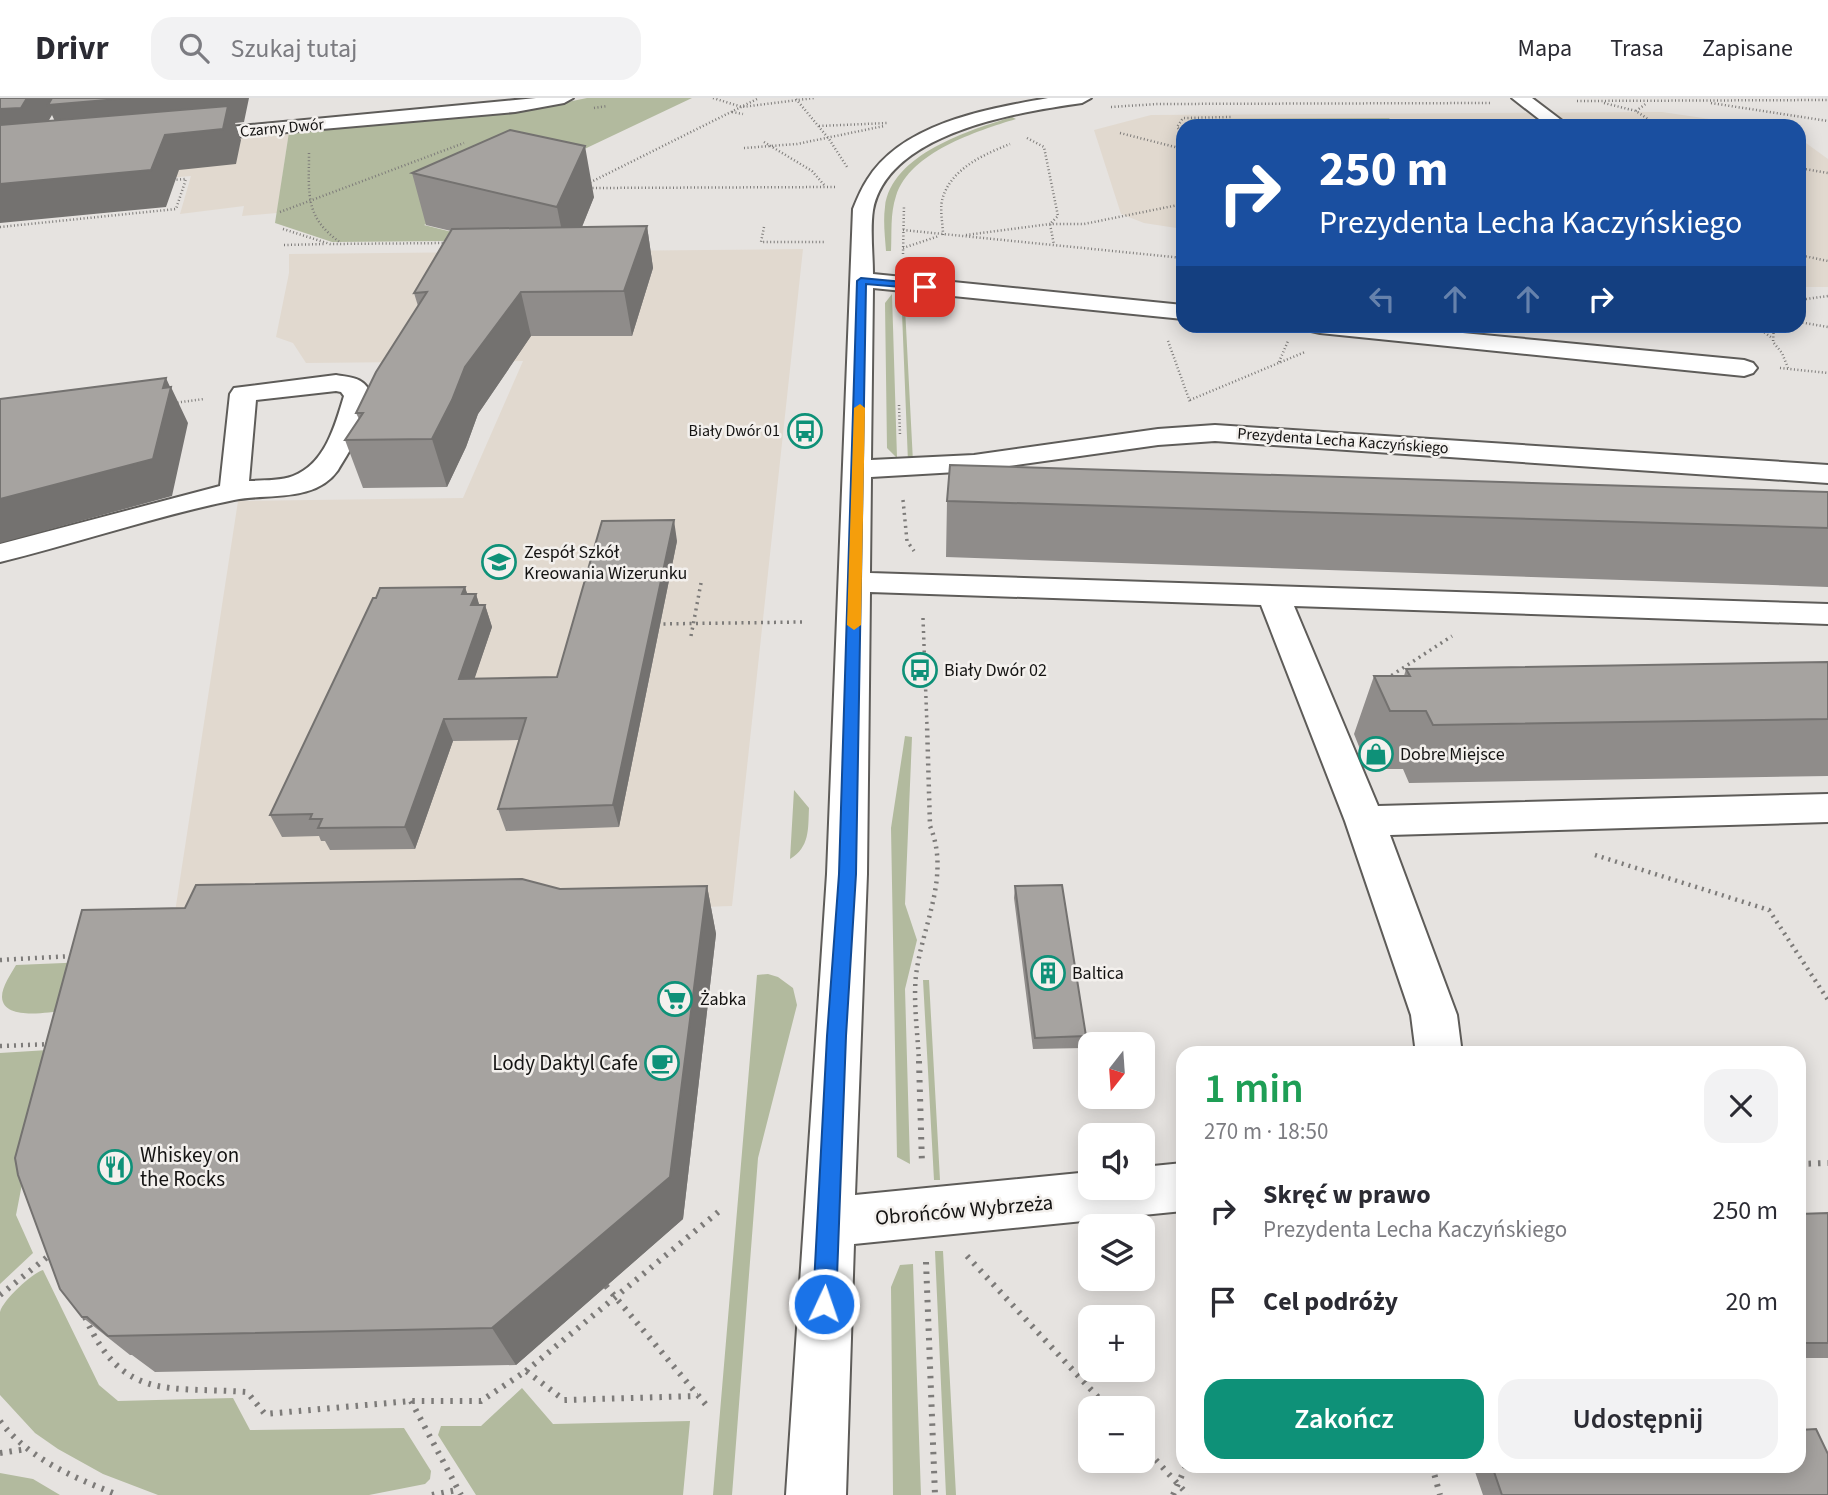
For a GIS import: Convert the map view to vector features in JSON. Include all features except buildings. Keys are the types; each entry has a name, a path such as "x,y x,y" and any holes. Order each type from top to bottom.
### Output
{"street":[{"name":"Czarny Dwór","path":"278,111 169,131 515,107 564,98"},
{"path":"816,1495 848,874 863,209 872,186 889,164 914,146 946,130 980,118 1023,107 1083,98"},
{"path":"1524,100 1550,119"},
{"path":"861,281 1176,311"},
{"path":"1390,333 1744,368"},
{"path":"0,553 234,491 288,487 314,479 324,470 347,432 358,396 356,390 349,385 336,383 243,394 234,491"},
{"name":"Prezydenta Lecha Kaczyńskiego","path":"859,469 974,463 1158,437 1215,433 1828,474"},
{"path":"855,582 1828,614"},
{"path":"1274,597 1365,821 1434,1015 1438,1046"},
{"path":"1365,821 1828,808"},
{"name":"Obrońców Wybrzeża","path":"828,1222 1176,1188"}],"path":[{"path":"713,98 742,107 814,98"},
{"path":"759,98 579,188 837,187"},
{"path":"1368,98 1372,103"},
{"path":"1669,98 1673,101"},
{"path":"796,99 829,139 849,170"},
{"path":"1108,107 1157,104 1524,100 1828,100"},
{"path":"1696,101 1828,121"},
{"path":"1604,103 1636,111 1648,119"},
{"path":"1636,111 1647,103"},
{"path":"731,112 743,114"},
{"path":"1824,119 1828,113"},
{"path":"1182,119 1231,117"},
{"path":"819,126 900,123"},
{"path":"744,148 774,149 890,125"},
{"path":"1120,133 1176,147"},
{"path":"943,235 943,198 952,180 988,153 1027,138 1044,147 1058,216 1050,224"},
{"path":"280,212 467,142"},
{"path":"764,142 812,171 825,187"},
{"path":"311,145 309,206 325,232 332,239 345,244"},
{"path":"1806,169 1828,173"},
{"path":"0,227 176,209 186,179 160,181"},
{"path":"711,187 713,181"},
{"path":"642,188 643,182"},
{"path":"903,284 906,201"},
{"path":"954,236 1050,224 1084,223 1176,205"},
{"path":"1168,207 1176,209"},
{"path":"1050,224 1054,245"},
{"path":"764,227 761,242 825,242"},
{"path":"283,229 330,244"},
{"path":"904,230 1176,257"},
{"path":"903,248 943,235"},
{"path":"284,245 455,243"},
{"path":"1806,256 1828,261"},
{"path":"1806,299 1828,296"},
{"path":"1806,323 1828,327"},
{"path":"1189,400 1353,333"},
{"path":"1766,333 1773,338 1788,369"},
{"path":"1773,333 1773,338"},
{"path":"1279,363 1289,338"},
{"path":"1781,368 1828,373"},
{"path":"162,405 243,394"},
{"path":"691,636 701,583"},
{"path":"1318,706 1364,692 1467,627 1469,620 1464,603"},
{"path":"922,615 930,826 936,840 937,885 916,976 935,1495"},
{"path":"653,624 802,622"},
{"path":"1583,852 1769,910 1828,1000"},
{"path":"0,960 83,955"},
{"path":"0,1046 58,1044"},
{"path":"1806,1164 1828,1163"},
{"path":"80,1307 95,1340 114,1364 133,1379 155,1384 247,1392 265,1414 411,1401 481,1401 526,1371 723,1208"},
{"path":"0,1295 55,1250 61,1261"},
{"path":"964,1253 1097,1396"},
{"path":"606,1286 707,1406"},
{"path":"526,1371 564,1400 698,1396"},
{"path":"411,1401 459,1493 432,1495"},
{"path":"0,1421 6,1432 54,1466 118,1495"},
{"path":"0,1453 27,1449"},
{"path":"1155,1459 1188,1495"},
{"path":"1173,1495 1183,1473"},
{"path":"1434,1473 1440,1495"}],"shaded area":[{"path":"1662,112 1710,119 1176,119 1176,228 1144,223 1121,214 1094,130 1151,115"},
{"path":"289,132 277,213 242,216 244,206 180,214 191,176 143,180 154,145"},
{"path":"1806,143 1828,159 1828,287 1806,287"},
{"name":"Zespół Szkół Kreowania Wizerunku","path":"803,249 732,906 173,925 238,501 463,498 523,361 306,363 293,343 276,337 289,273 289,254"}],"green space":[{"path":"587,98 692,98 424,225 460,234 450,241 332,242 275,223 289,132 528,110"},
{"path":"1012,117 1016,119 965,137 930,155 915,167 896,196 891,251 886,251 885,207 890,188 901,172 935,147 955,137"},
{"path":"1389,118 1390,119 1190,119"},
{"path":"901,288 904,288 913,462 908,462"},
{"path":"892,294 897,458 887,448 885,303"},
{"path":"905,736 912,737 905,904 917,940 905,989 910,1164 897,1157 891,828"},
{"path":"794,790 809,808 805,843 790,859"},
{"path":"88,962 62,1011 27,1013 4,1005 3,989 16,965"},
{"path":"757,975 778,977 793,988 797,1005 758,1158 732,1495 713,1495"},
{"path":"923,980 929,980 940,1180 934,1180"},
{"path":"48,1050 16,1215 33,1253 0,1284 0,1053"},
{"path":"935,1251 943,1251 956,1495 946,1495"},
{"path":"913,1264 921,1495 893,1495 891,1287 900,1265"},
{"path":"43,1270 99,1385 118,1401 233,1398 250,1430 404,1428 431,1471 430,1479 425,1484 369,1495 158,1495 103,1474 35,1433 0,1395 0,1312 18,1288"},
{"path":"522,1388 553,1424 690,1421 683,1495 476,1495 438,1435 441,1426 481,1426"},
{"path":"0,1473 33,1479 60,1495 0,1495"}],"slow traffic":[{"path":"854,625 860,408"}],"place":[{"name":"Biały Dwór 01","path":"805,431"},
{"name":"Zespół Szkół Kreowania Wizerunku","path":"499,562"},
{"name":"Biały Dwór 02","path":"920,670"},
{"name":"Dobre Miejsce","path":"1376,754"},
{"name":"Baltica","path":"1048,973"},
{"name":"Żabka","path":"675,999"},
{"name":"Lody Daktyl Cafe","path":"662,1063"},
{"name":"Whiskey on the Rocks","path":"115,1167"}],"route":[{"path":"824,1304 848,874 861,281 925,287"}]}
